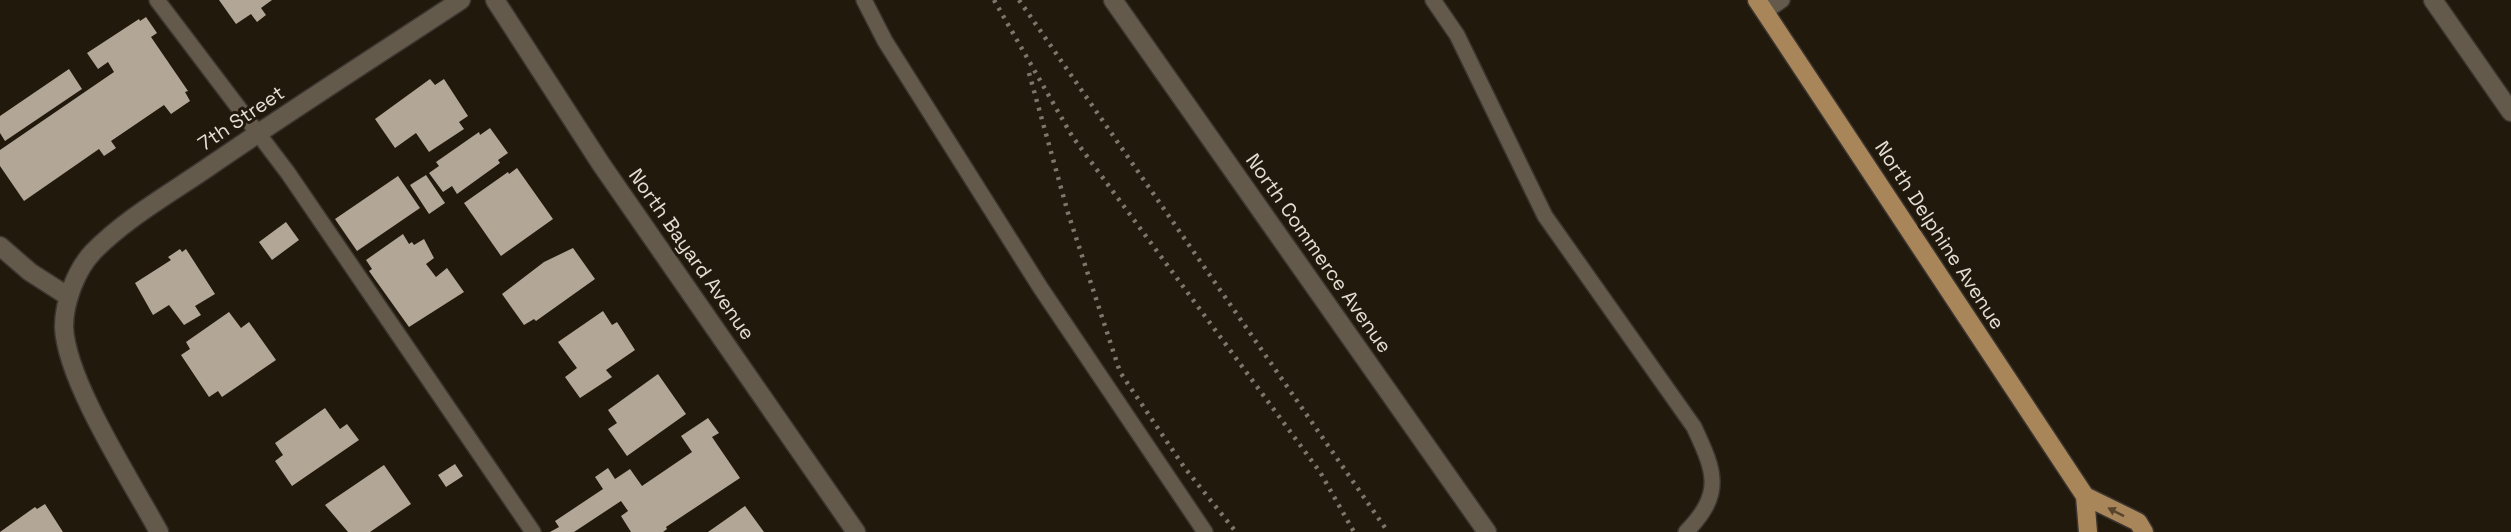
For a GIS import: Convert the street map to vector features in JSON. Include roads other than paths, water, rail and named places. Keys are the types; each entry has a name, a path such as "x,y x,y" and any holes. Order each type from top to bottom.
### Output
{"main road":[{"name":"North Delphine Avenue","path":"1761,6 2085,496 2088,532"},
{"path":"2085,496 2138,522 2144,532"}],"street":[{"name":"7th Street","path":"159,532 88,402 67,350 64,325 69,297 79,273 92,253 132,220 258,133 461,0"},
{"name":"North Bayard Avenue","path":"495,0 595,155 856,532"},
{"name":"North Commerce Avenue","path":"1113,0 1487,532"},
{"path":"2433,0 2511,112"},
{"path":"0,246 30,272 69,297"}],"lane":[{"path":"157,0 258,133 417,360 533,532"},
{"path":"864,0 885,41 1040,287 1205,532"},
{"path":"1433,0 1457,35 1545,216 1694,427 1711,464 1712,492 1704,514 1686,532"},
{"path":"1761,6 1782,0"}],"railway":[{"path":"994,0 1072,136 1320,472 1354,532"},
{"path":"1019,0 1388,532"},
{"path":"1029,73 1068,213 1120,372 1184,467 1236,532"}]}
